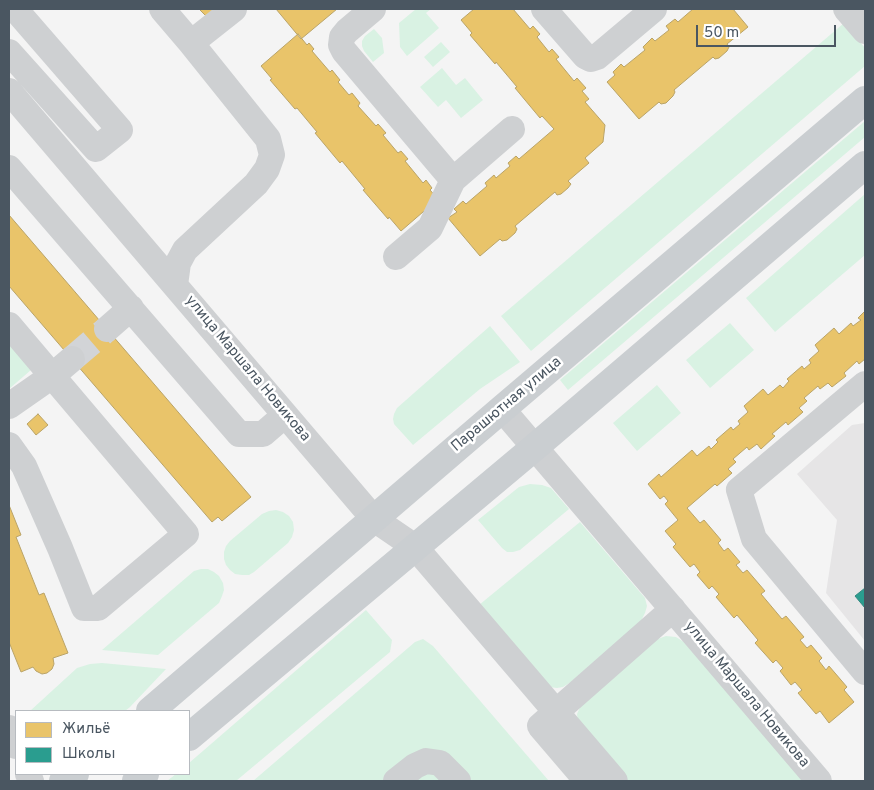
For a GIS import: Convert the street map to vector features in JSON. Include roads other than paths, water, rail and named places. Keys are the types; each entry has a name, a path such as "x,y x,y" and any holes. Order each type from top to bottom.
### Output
{"main road":[{"name":"Парашютная улица","path":"151,710 865,100"},
{"path":"190,736 535,447 865,165"}],"street":[{"path":"9,52 96,150 120,130 15,9"},
{"name":"улица Маршала Новикова","path":"162,9 268,139 272,155 267,170 256,184 185,250 178,263 175,285 374,519 415,547 548,719 587,781"},
{"path":"191,43 234,9"},
{"path":"373,9 347,31 342,37 341,45 344,51 453,180"},
{"path":"544,9 585,56 591,59 597,57 654,9"},
{"path":"846,9 865,31"},
{"path":"9,91 175,285"},
{"path":"396,257 430,228 453,180 512,129"},
{"path":"9,168 239,434 263,434 285,415"},
{"path":"107,329 131,308"},
{"path":"9,325 186,534 98,608 84,608 24,466 9,445"},
{"path":"9,406 52,376 72,359"},
{"path":"865,384 739,490 754,539 865,672"},
{"name":"улица Маршала Новикова","path":"502,409 819,781"},
{"name":"улица Маршала Новикова","path":"548,719 673,609"},
{"name":"улица Маршала Новикова","path":"548,719 615,781"},
{"path":"9,728 15,743"},
{"path":"396,781 415,766 426,761 440,763 458,781"}],"tunnel":[{"path":"72,359 107,329"}]}
